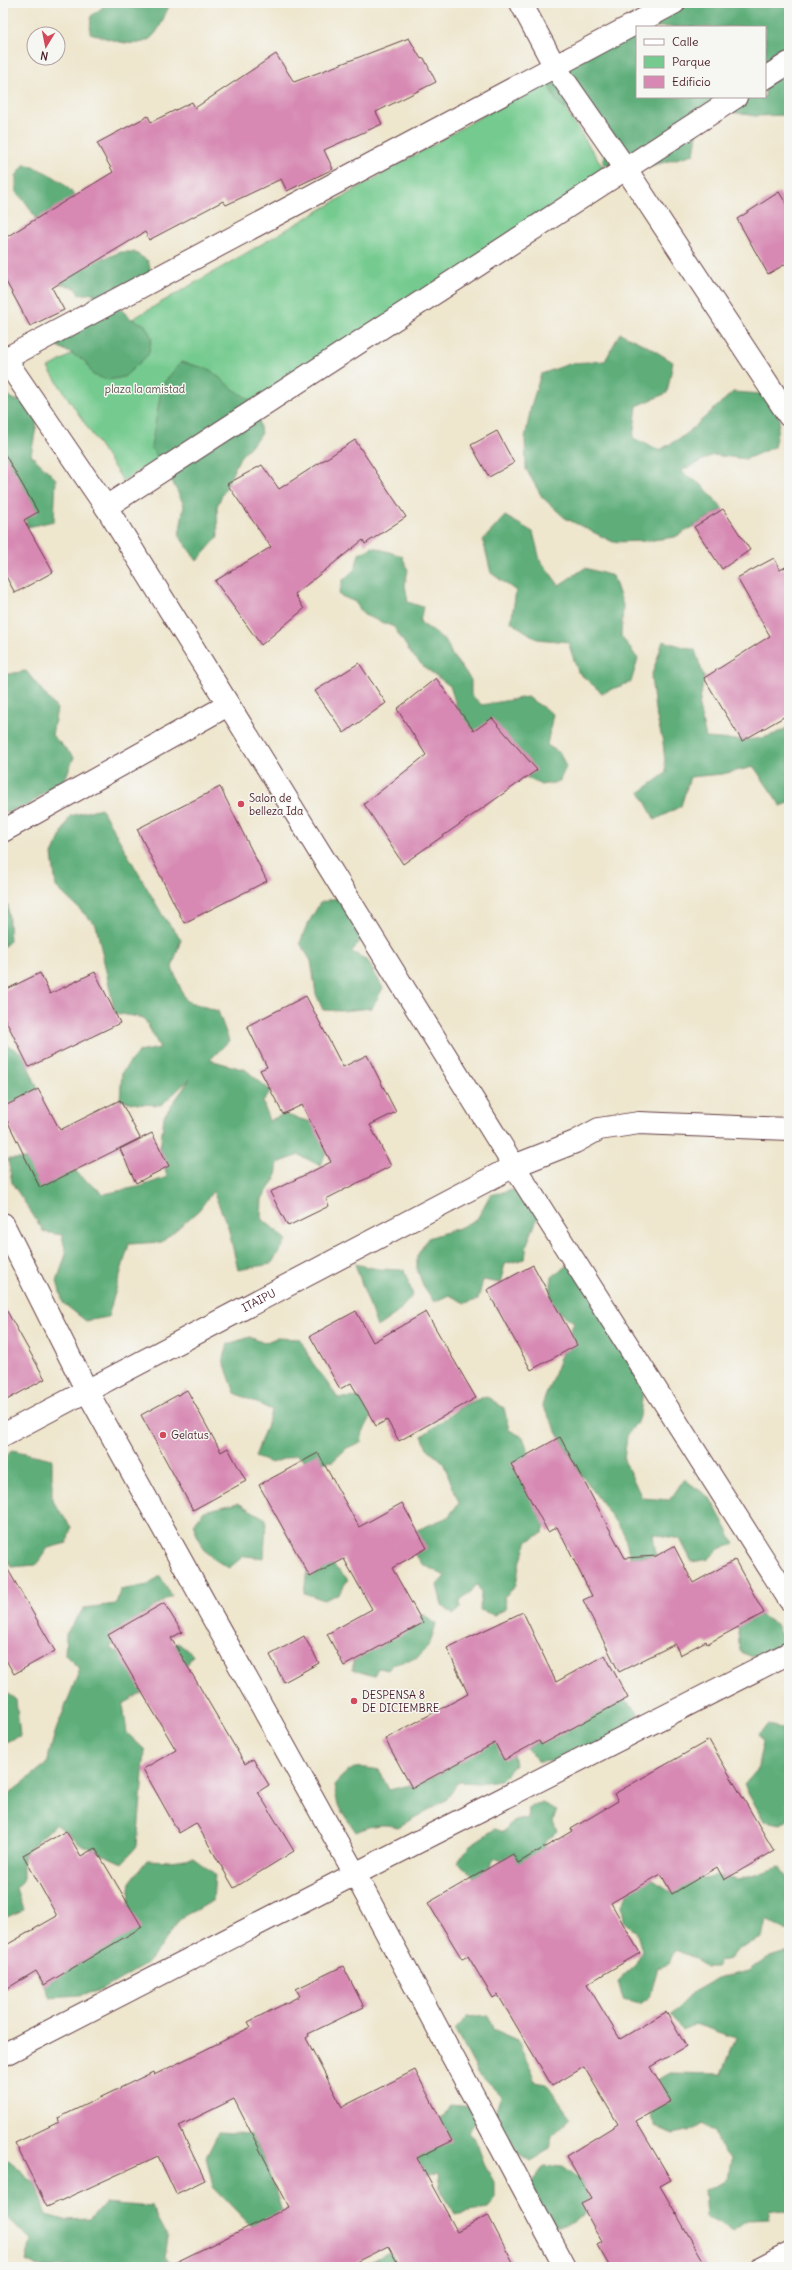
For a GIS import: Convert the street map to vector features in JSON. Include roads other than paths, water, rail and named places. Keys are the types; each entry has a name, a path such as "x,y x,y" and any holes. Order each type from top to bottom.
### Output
{"street":[{"path":"520,3 555,67 626,169 789,416"},
{"path":"674,3 4,358 106,507 514,1166 789,1599"},
{"path":"766,77 789,62"},
{"path":"106,507 734,98"},
{"path":"3,831 228,705"},
{"name":"ITAIPU","path":"3,1435 514,1166 575,1142 598,1129 632,1124 789,1129"},
{"path":"3,1224 87,1391 354,1874 565,2267"},
{"path":"3,2055 354,1874 789,1653"},
{"path":"762,2267 789,2253"}],"place":[{"name":"Salon de belleza Ida","path":"241,804"},
{"name":"Gelatus","path":"163,1435"},
{"name":"DESPENSA 8 DE DICIEMBRE","path":"354,1701"}],"park label":[{"name":"plaza la amistad","path":"145,389"}]}
